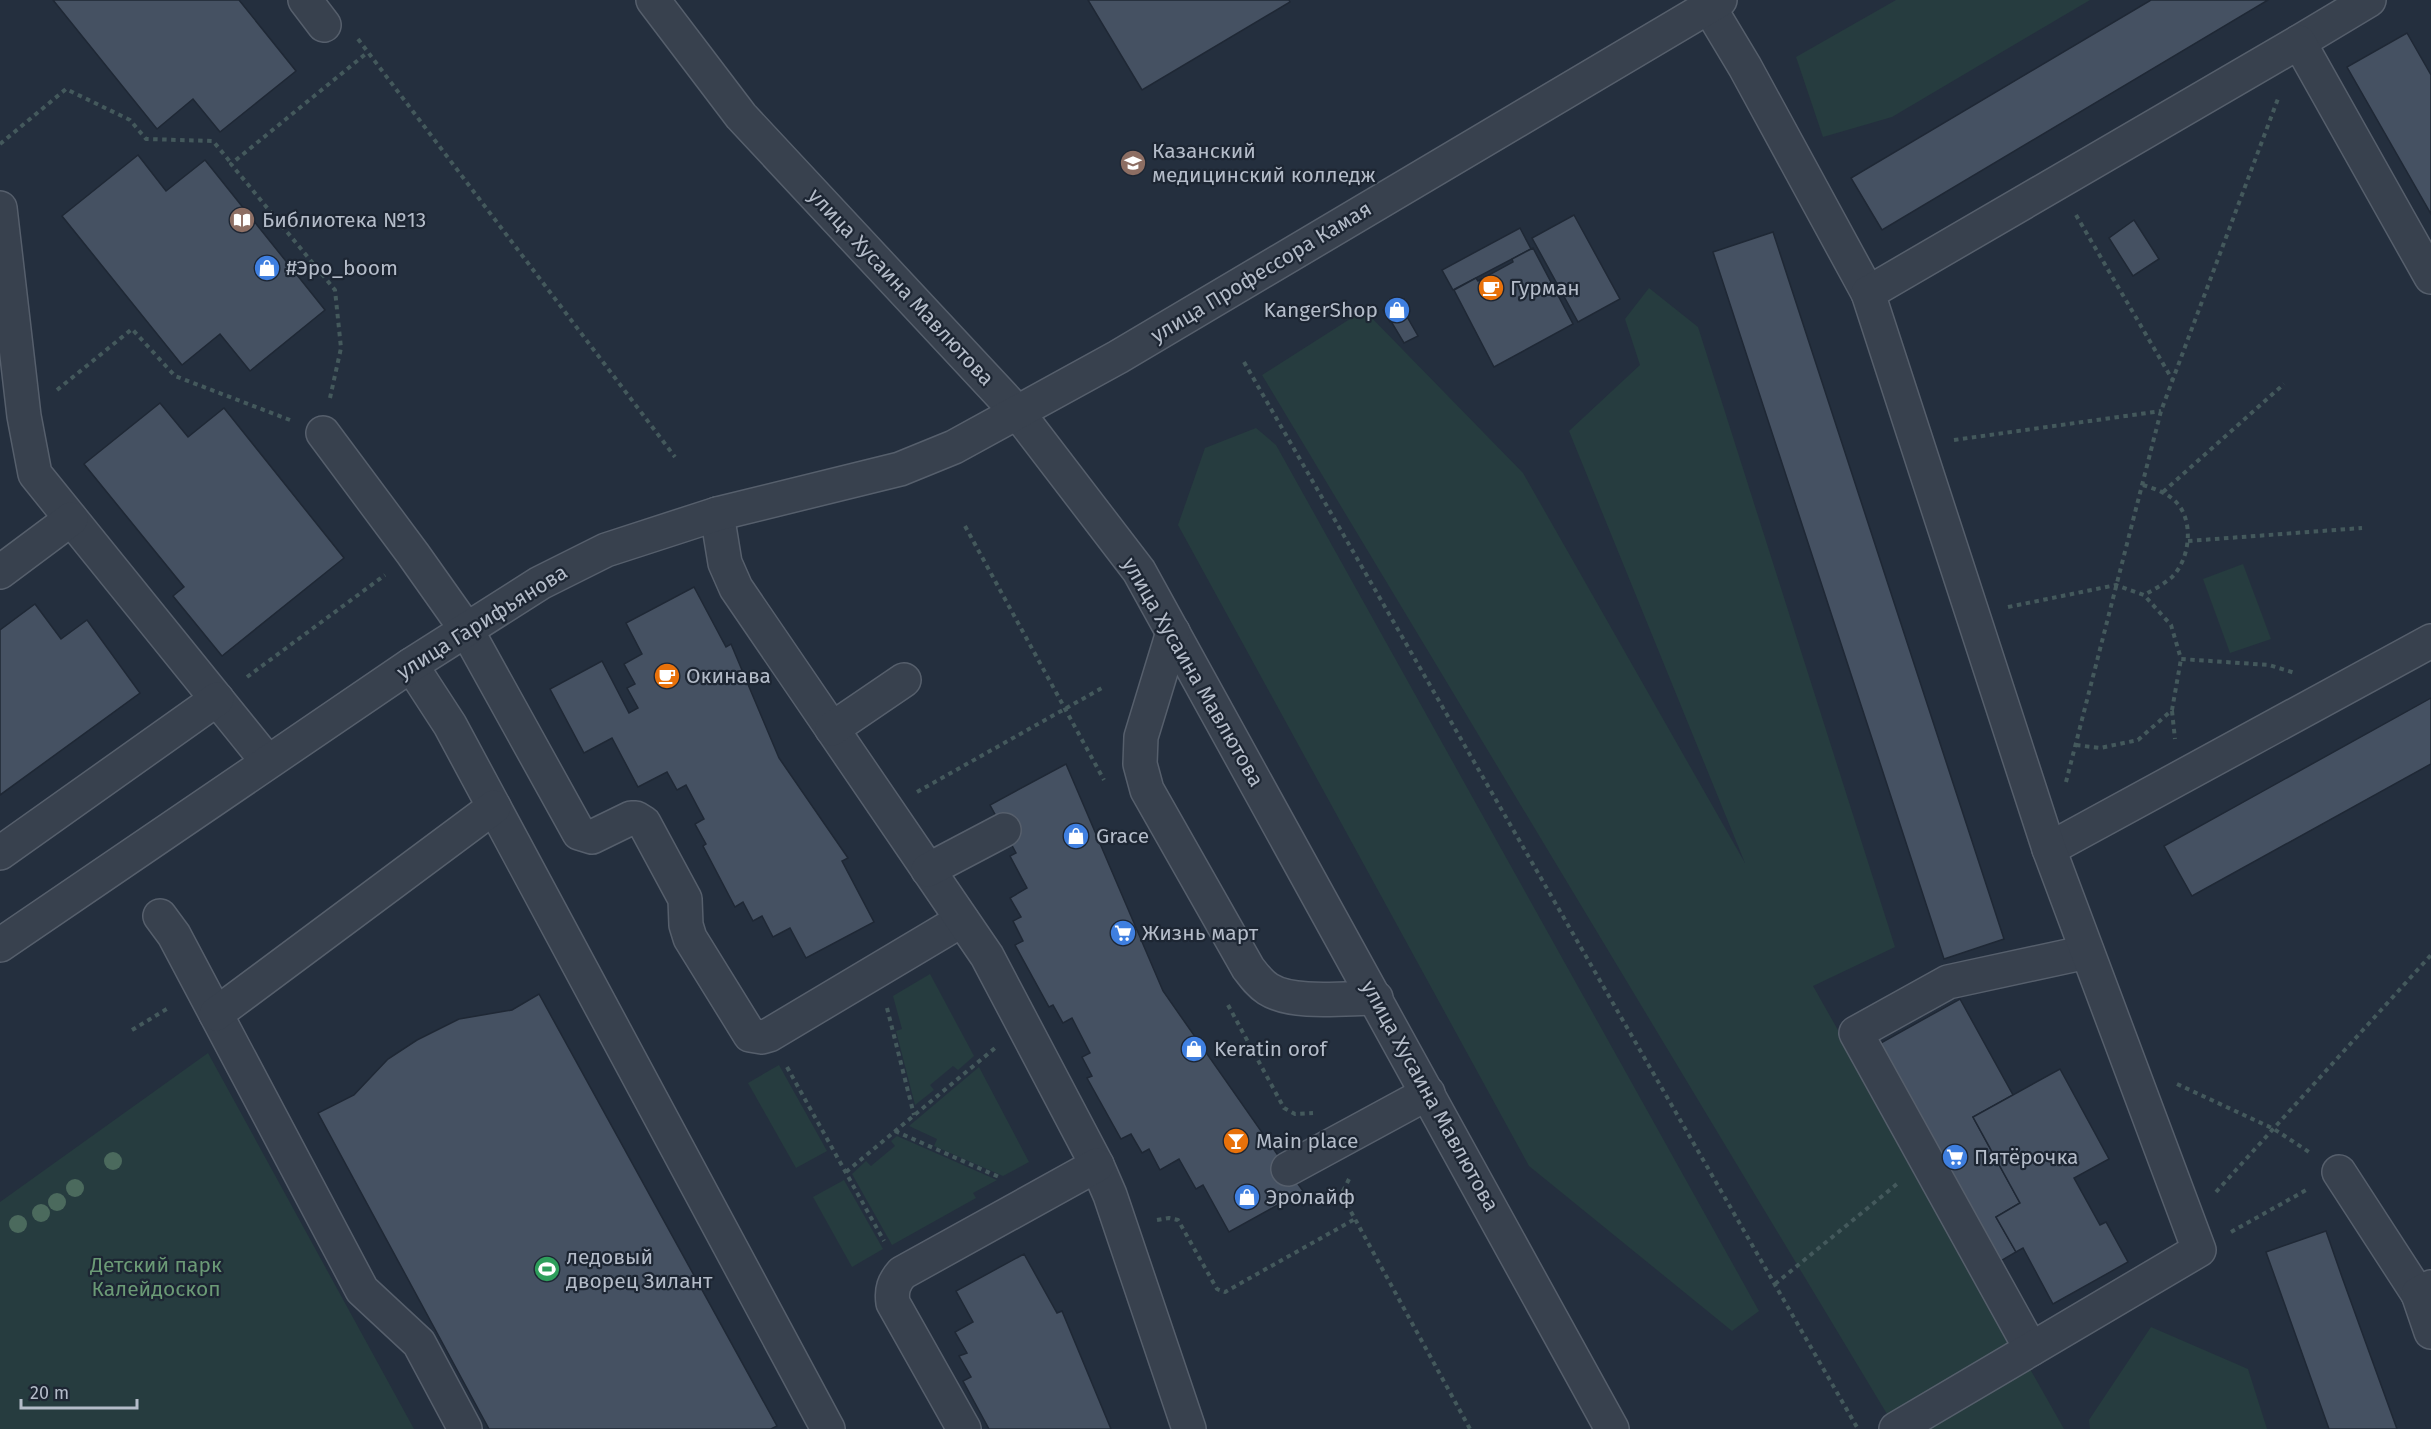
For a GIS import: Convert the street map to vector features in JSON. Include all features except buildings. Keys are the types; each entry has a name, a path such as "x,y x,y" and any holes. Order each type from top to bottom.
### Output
{"street":[{"name":"улица Хусаина Мавлютова","path":"652,0 741,116 1018,413 1139,571 1612,1429"},
{"path":"1868,293 2369,0"},
{"name":"улица Профессора Камая","path":"1018,413 1118,357 1714,3"},
{"path":"1714,3 1745,66 1868,293 2049,849 2194,1236 2031,1349 1896,1429"},
{"path":"2299,42 2431,277"},
{"path":"0,208 24,416 35,474 267,762"},
{"name":"улица Гарифьянова","path":"0,945 411,665 540,583 606,550 717,514 900,469 954,447 1018,413"},
{"path":"323,433 466,629 579,833 592,837 631,818 644,823 685,898 687,929 695,946 750,1035 762,1037 769,1035 962,920"},
{"path":"717,514 725,563 736,588 987,956 1097,1164 1189,1429"},
{"path":"0,572 71,519"},
{"path":"1173,632 1141,738 1140,764 1148,790 1248,968 1259,982 1273,992 1308,999 1376,998"},
{"path":"2049,849 2431,641"},
{"path":"411,665 450,725 828,1429"},
{"path":"832,729 904,680"},
{"path":"0,854 217,699"},
{"path":"209,1001 494,807"},
{"path":"928,870 1004,830"},
{"path":"160,916 174,935 362,1290 419,1343 465,1429"},
{"path":"2031,1349 1856,1033 1948,982 2087,952"},
{"path":"1288,1169 1428,1093"},
{"path":"964,1429 893,1303 893,1287 902,1273 1097,1164"},
{"path":"2339,1172 2425,1291 2431,1332"}],"path":[{"path":"315,13 356,37 675,457"},
{"path":"2065,787 2161,411 2299,42"},
{"path":"231,164 368,52"},
{"path":"0,144 66,89 130,120 146,139 213,141 335,290 341,348 323,433 175,376 132,329 24,416"},
{"path":"2058,183 2173,380"},
{"path":"1244,362 1858,1429"},
{"path":"2163,492 2284,384"},
{"path":"1917,445 2161,411"},
{"path":"2143,485 2163,492 2177,503 2185,517 2188,541 2184,559 2172,577 2144,595"},
{"path":"2188,541 2362,528"},
{"path":"217,699 413,554"},
{"path":"1972,614 2116,585 2144,595 2171,624 2181,659 2172,710 2138,740 2100,748 2076,745"},
{"path":"2181,659 2269,665 2345,688"},
{"path":"887,809 1102,688"},
{"path":"2194,1236 2274,1129 2431,955"},
{"path":"877,970 914,1115"},
{"path":"132,1030 209,1001"},
{"path":"846,1172 1023,1024"},
{"path":"769,1035 902,1273"},
{"path":"2128,1061 2274,1129 2339,1172"},
{"path":"895,1131 1041,1196"},
{"path":"1775,1284 1926,1160"},
{"path":"2194,1236 2339,1172"},
{"path":"1351,1177 1345,1184 1343,1195 1470,1429"},
{"path":"1121,1228 1175,1218 1217,1288 1225,1292 1355,1219"}],"green space":[{"path":"1896,0 2090,0 1892,117 1823,137 1796,57"},
{"path":"1649,288 1698,327 1895,947 1813,986 2064,1429 1896,1429 1262,375 1364,310 1523,473 1745,863 1569,431 1640,365 1625,319"},
{"path":"1256,428 1276,445 1759,1311 1732,1331 1529,1166 1178,525 1205,448"},
{"path":"2243,564 2271,639 2230,653 2203,579"},
{"path":"930,974 974,1056 958,1070 953,1066 930,1085 934,1090 915,1105 896,1031 902,1029 893,996"},
{"name":"Детский парк Калейдоскоп","path":"208,1053 414,1429 0,1429 0,1202"},
{"path":"779,1065 827,1151 796,1168 748,1083"},
{"path":"979,1067 1029,1162 1003,1176 934,1146 937,1139 909,1126"},
{"path":"897,1136 997,1180 973,1193 976,1198 892,1245 852,1174 866,1161 871,1166 895,1146 891,1141"},
{"path":"844,1180 883,1249 852,1267 813,1197"},
{"path":"2151,1327 2248,1369 2267,1429 2090,1429 2089,1420"}],"place":[{"name":"Казанский медицинский колледж","path":"1133,163"},
{"name":"Библиотека №13","path":"242,220"},
{"name":"#Эро_boom","path":"267,268"},
{"name":"Гурман","path":"1491,288"},
{"name":"KangerShop","path":"1397,310"},
{"name":"Окинава","path":"667,676"},
{"name":"Grace","path":"1076,836"},
{"name":"Жизнь март","path":"1123,933"},
{"name":"Keratin orof","path":"1194,1049"},
{"name":"Main place","path":"1236,1141"},
{"name":"Пятёрочка","path":"1955,1157"},
{"name":"Эролайф","path":"1247,1197"},
{"name":"ледовый дворец Зилант","path":"547,1269"}]}
